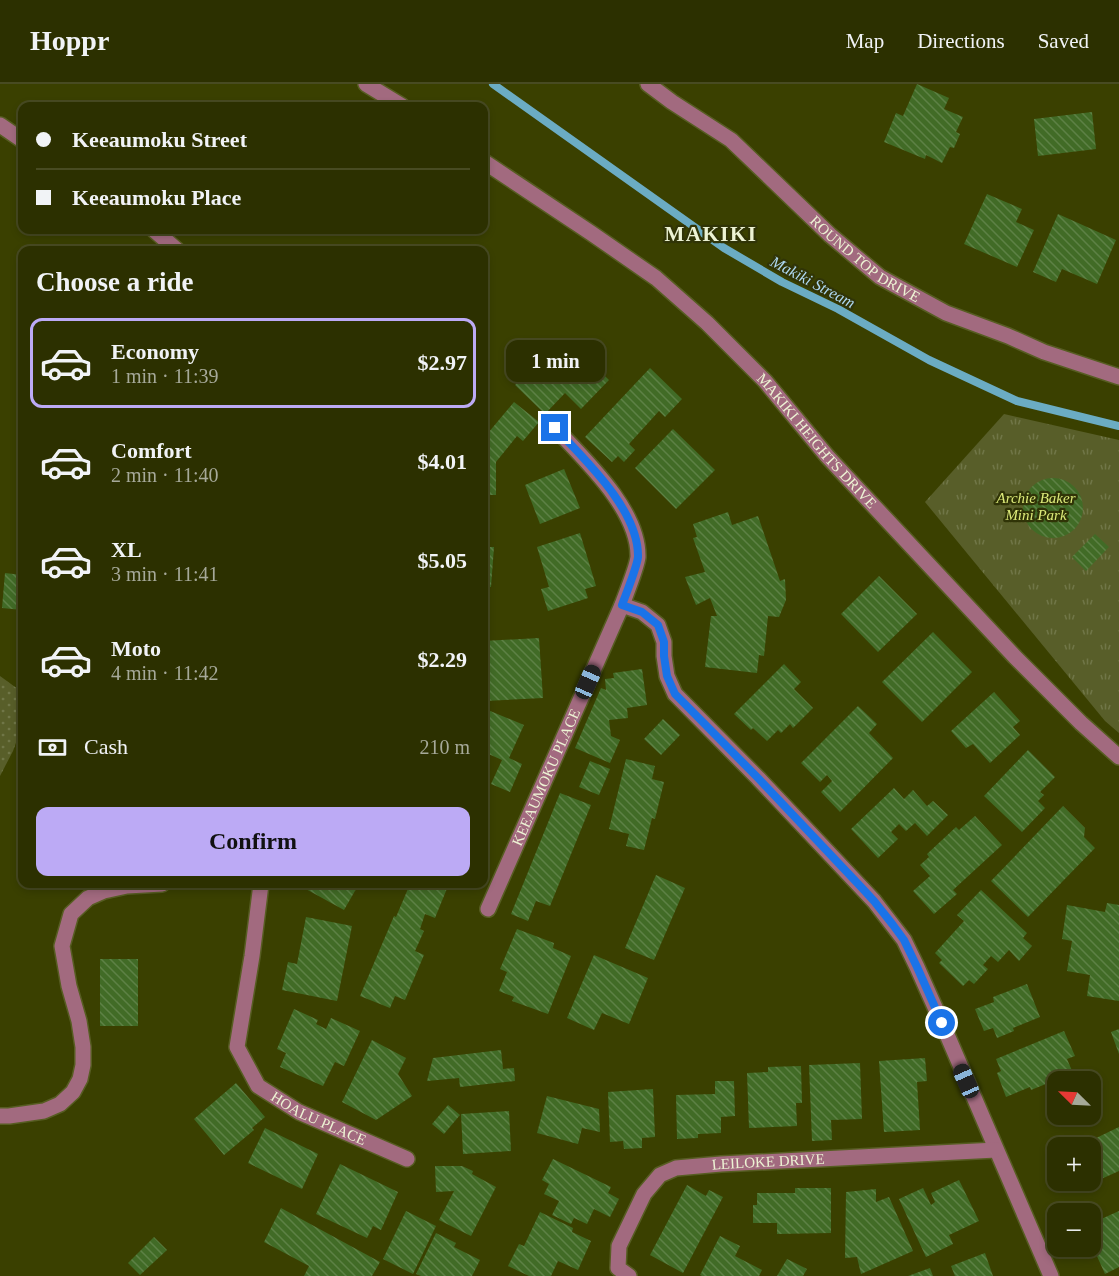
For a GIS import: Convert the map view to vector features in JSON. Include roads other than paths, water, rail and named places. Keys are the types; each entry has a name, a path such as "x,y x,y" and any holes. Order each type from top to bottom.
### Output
{"street":[{"path":"366,84 395,102"},
{"name":"ROUND TOP DRIVE","path":"648,84 731,140 830,235 880,277 946,313 1044,352 1119,377"},
{"path":"0,125 18,137"},
{"name":"MAKIKI HEIGHTS DRIVE","path":"488,164 656,278 707,323 765,381 826,456 1015,657 1081,723 1119,757"},
{"path":"159,234 172,246"},
{"name":"KEEAUMOKU PLACE","path":"488,909 622,605 638,558 635,536 620,503 597,472 555,428"},
{"path":"622,605 642,612 658,625 664,642 667,676 675,694 874,901 904,940 1051,1276"},
{"path":"0,1116 44,1111 60,1104 73,1092 80,1079 83,1047 62,946 70,914 88,898 118,888"},
{"name":"HOALU PLACE","path":"260,888 237,1047 258,1086 299,1112 407,1159"},
{"name":"LEILOKE DRIVE","path":"629,1276 618,1268 619,1246 644,1194 660,1175 676,1168 996,1150"}],"waterway":[{"name":"Makiki Stream","path":"493,84 724,248 782,282 838,309 929,360 1017,401 1119,426"}],"district":[{"name":"MAKIKI","path":"711,234"}],"park label":[{"name":"Archie Baker Mini Park","path":"1036,506"}]}
